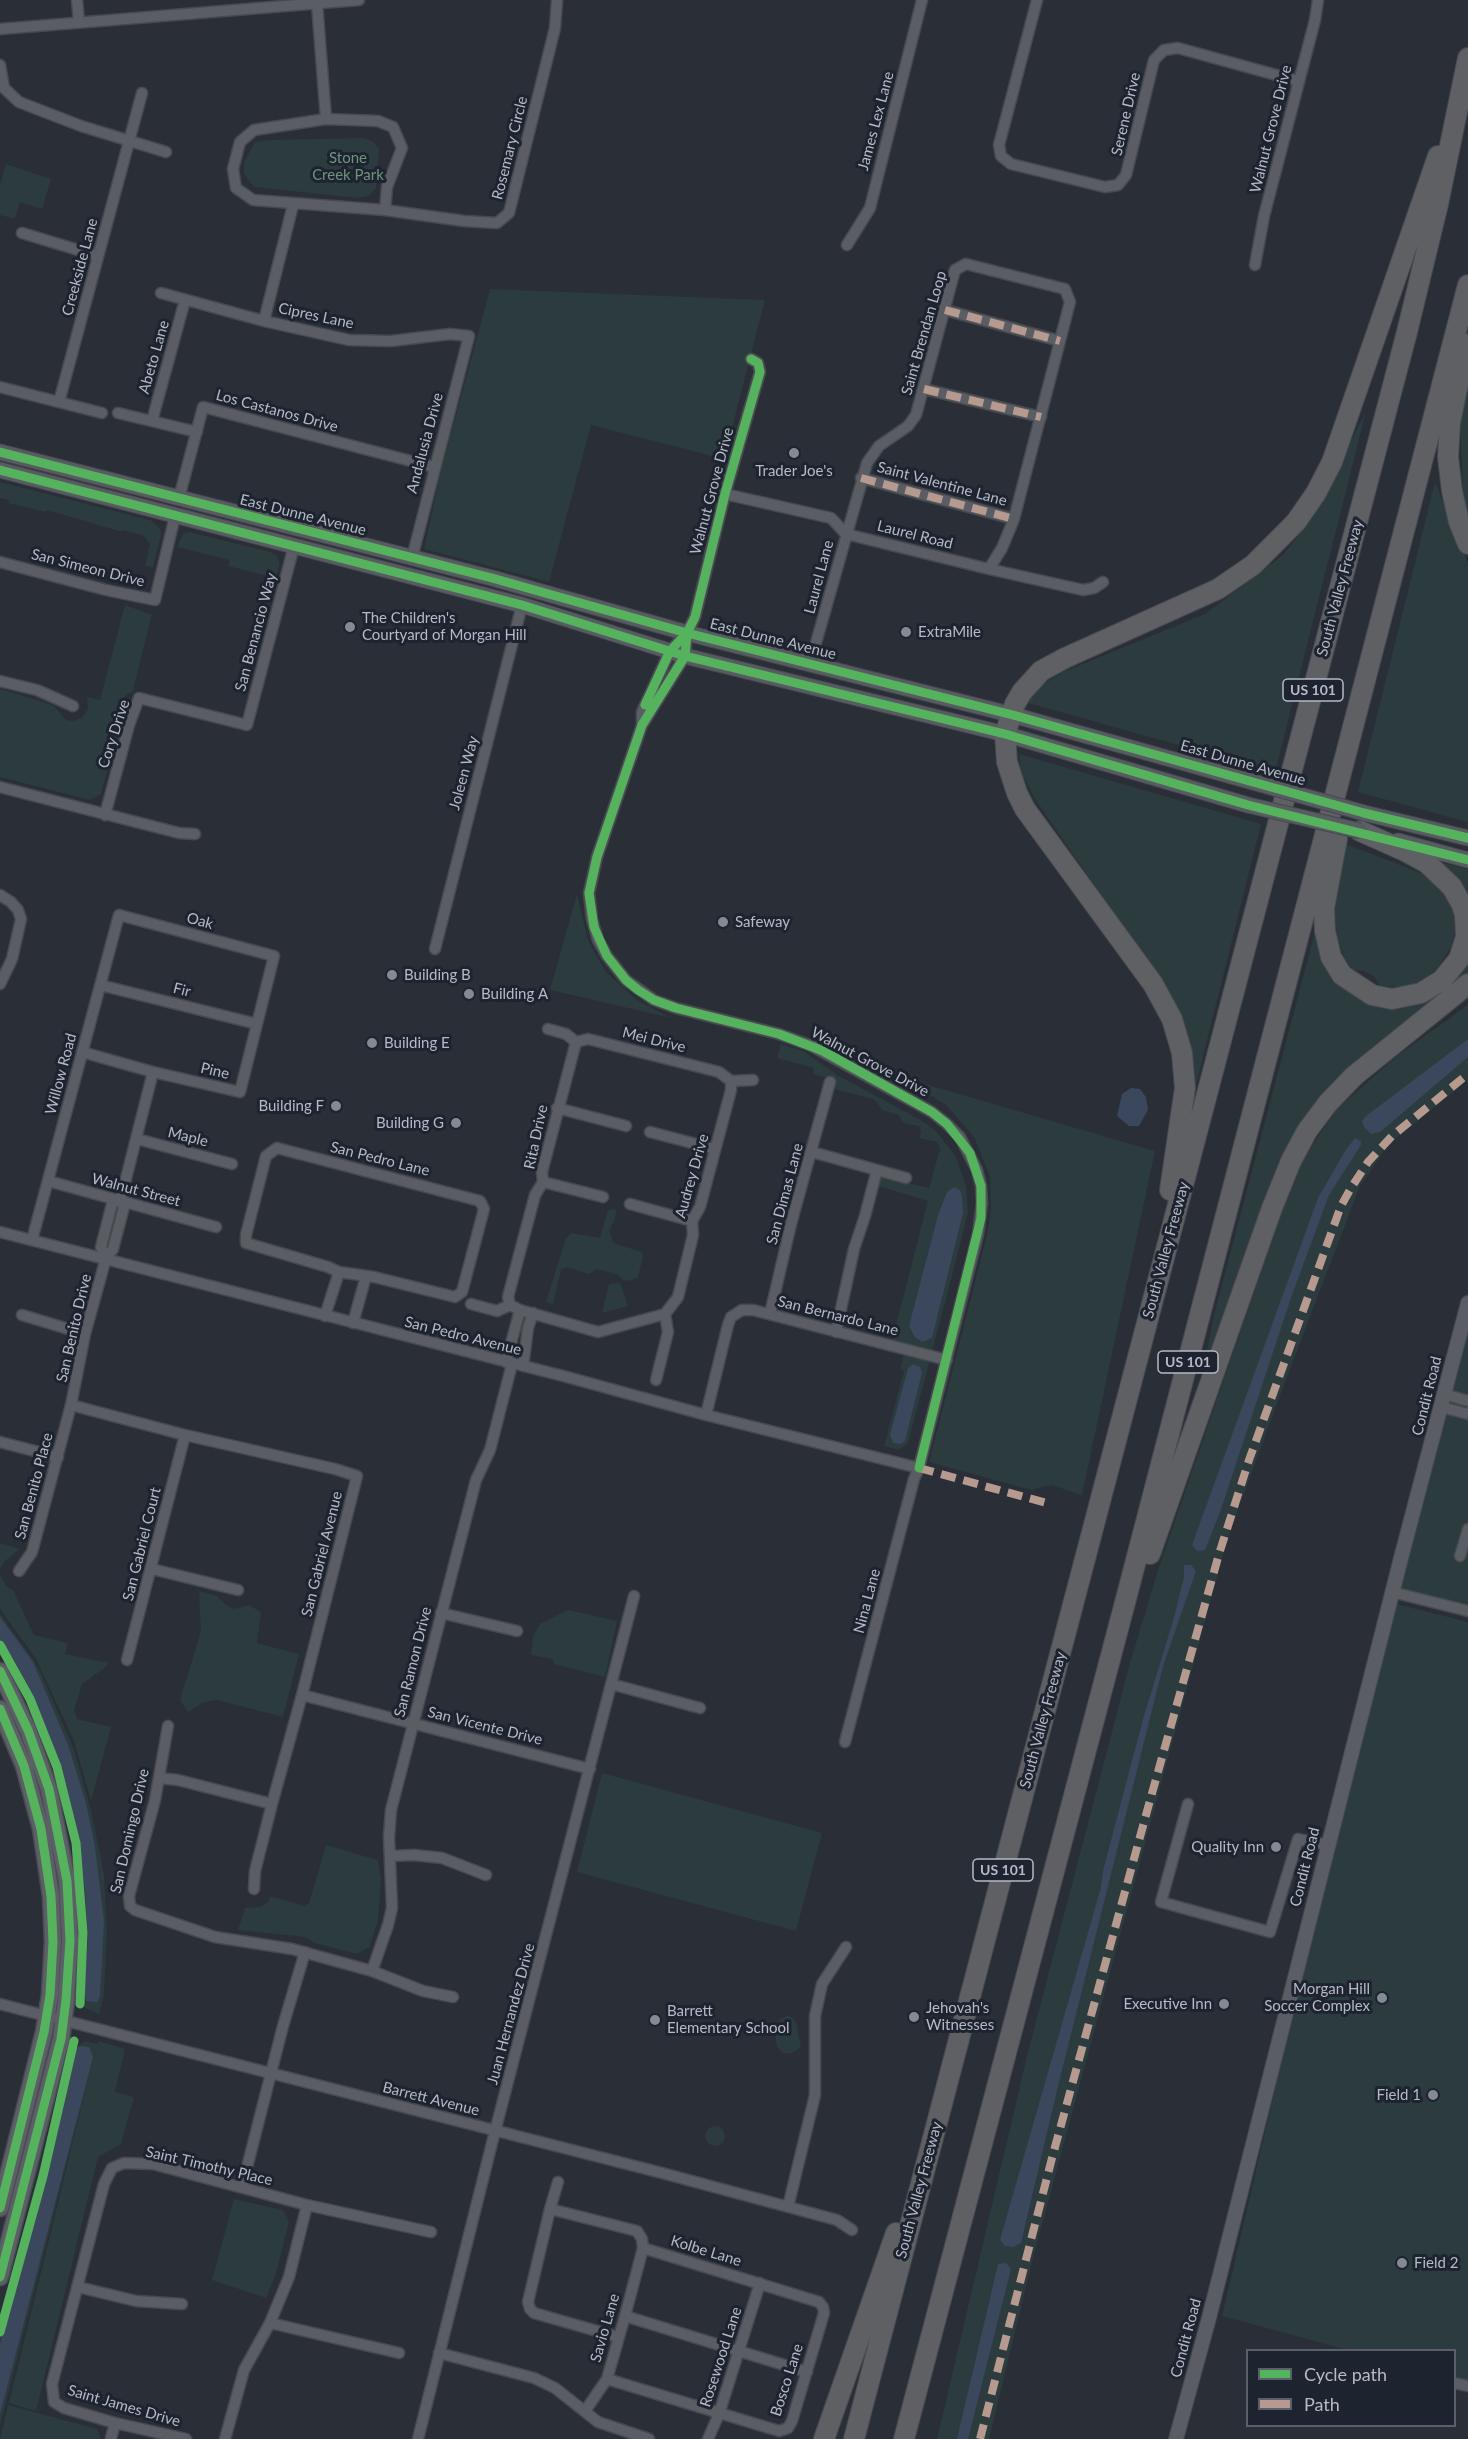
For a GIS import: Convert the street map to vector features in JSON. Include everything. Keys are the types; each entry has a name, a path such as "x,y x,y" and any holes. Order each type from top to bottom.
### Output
{"highway":[{"path":"1153,1301 1184,1104 1184,1071 1178,1036 1164,1002 1153,984 1025,809 1007,762 1005,734 1015,704 1022,692 1041,671 1065,658 1198,599 1227,583 1268,552 1306,508 1324,478 1339,443 1466,68"},
{"name":"South Valley Freeway","path":"854,2439 1407,332 1438,204 1466,68"},
{"name":"US 101","path":"907,2439 919,2384 1468,285"},
{"path":"1468,330 1450,423 1448,457 1459,522 1468,544"},
{"path":"1362,822 1427,863 1452,887 1462,904 1466,937 1459,958 1442,980 1421,993 1401,998 1385,998 1372,995 1358,987 1342,975 1331,957 1325,932 1326,889 1342,814 1364,686"},
{"path":"1127,1595 1144,1568 1272,1208 1303,1139 1328,1103 1354,1076 1468,984"},
{"path":"824,2439 897,2230 921,2182"}],"main road":[{"name":"East Dunne Avenue","path":"0,452 498,580 687,633 1013,715 1253,783 1468,860"},
{"name":"East Dunne Avenue","path":"0,470 522,605 677,654 1005,734 1248,805 1468,838"},
{"path":"175,516 178,510 182,509 242,524 260,519"},
{"path":"363,564 375,559 401,563 412,558"},
{"path":"498,580 505,590 518,596 522,605 537,599 576,609 590,605"},
{"path":"0,1671 16,1703 49,1789 63,1851 70,1940 56,2018 0,2208"},
{"path":"0,1708 20,1756 33,1797 47,1861 56,2018 53,2072 0,2277"}],"street":[{"path":"77,0 79,22"},
{"path":"0,29 359,0"},
{"name":"Rosemary Circle","path":"385,210 387,187 402,148 393,127 378,121 326,118 254,130 240,142 233,169 236,188 253,200 293,205 385,210 464,221 497,223 509,213 555,28 557,0"},
{"name":"James Lex Lane","path":"847,245 870,208 922,0"},
{"name":"Serene Drive","path":"1037,0 999,145 1001,156 1011,164 1105,187 1118,184 1126,175 1154,60 1164,51 1178,48 1298,81"},
{"name":"Walnut Grove Drive","path":"1255,265 1264,216 1315,20 1318,0"},
{"path":"317,3 326,118"},
{"path":"0,65 2,88 19,102 81,126 166,152"},
{"name":"Creekside Lane","path":"59,402 142,93"},
{"path":"264,321 293,205"},
{"path":"22,233 98,256"},
{"name":"Saint Brendan Loop","path":"846,534 867,463 879,446 908,426 916,415 955,270 966,264 1065,289 1070,302 1014,519 1002,548 989,569"},
{"name":"Cipres Lane","path":"161,293 264,321 349,340 391,341 450,334 469,336"},
{"name":"Abeto Lane","path":"152,421 185,300"},
{"path":"945,310 1060,341"},
{"name":"Andalusia Drive","path":"412,558 469,336"},
{"name":"Walnut Grove Drive","path":"751,359 758,363 759,372 725,494 695,617 642,725 597,857 589,893 592,919 598,940 606,956 626,980 654,1000 676,1008 779,1034 812,1046 933,1112 960,1137 977,1170 982,1203 980,1226 920,1468"},
{"path":"0,387 102,414"},
{"path":"924,389 1041,417"},
{"name":"Los Castanos Drive","path":"179,498 203,407 434,467"},
{"path":"118,413 197,432"},
{"name":"Saint Valentine Lane","path":"861,478 1014,519"},
{"name":"Laurel Road","path":"725,494 831,518 846,534 989,569 1083,590 1094,588 1103,582"},
{"name":"San Simeon Drive","path":"0,562 106,590 155,600 175,516"},
{"name":"Laurel Lane","path":"810,664 846,534"},
{"name":"San Benancio Way","path":"247,725 294,546"},
{"name":"Joleen Way","path":"435,949 522,605"},
{"name":"Walnut Grove Drive","path":"642,725 642,712 677,654"},
{"path":"0,681 38,690 73,706"},
{"name":"Cory Drive","path":"105,815 129,725 139,698 247,725"},
{"path":"0,787 179,833 195,834"},
{"path":"0,895 11,902 18,910 21,919 12,959 0,984"},
{"name":"Oak","path":"119,915 274,956"},
{"name":"Willow Road","path":"32,1240 119,915"},
{"name":"Pine","path":"82,1052 153,1072 240,1092 274,956"},
{"name":"Fir","path":"100,984 257,1024"},
{"name":"Mei Drive","path":"548,1029 566,1034 576,1042 588,1039 719,1072 731,1081 753,1080"},
{"name":"Rita Drive","path":"515,1308 508,1297 535,1195 543,1182 542,1172 557,1108 576,1042"},
{"name":"San Benito Drive","path":"71,1405 85,1334 106,1258 113,1249 119,1202 153,1072"},
{"name":"Audrey Drive","path":"664,1314 678,1297 693,1235 692,1221 700,1207 731,1090 731,1081"},
{"name":"San Dimas Lane","path":"770,1314 791,1224 830,1082"},
{"path":"557,1108 626,1126"},
{"path":"650,1132 715,1149"},
{"name":"Maple","path":"137,1139 232,1164"},
{"name":"San Pedro Lane","path":"277,1148 480,1201 484,1209 462,1292 455,1297 366,1276 339,1272 246,1244 246,1235 266,1156 277,1148"},
{"path":"812,1152 906,1178"},
{"path":"836,1332 854,1249 877,1170"},
{"name":"Walnut Street","path":"48,1181 216,1227"},
{"path":"543,1182 603,1197"},
{"path":"630,1204 692,1221"},
{"name":"San Pedro Avenue","path":"0,1232 705,1415 920,1468"},
{"path":"325,1316 339,1272"},
{"path":"353,1323 366,1276"},
{"name":"Condit Road","path":"1176,2439 1209,2318 1392,1592 1468,1304"},
{"path":"471,1305 496,1311 515,1308 598,1332 664,1314 668,1332 656,1380"},
{"name":"San Ramon Drive","path":"513,1364 512,1333 515,1308"},
{"name":"San Bernardo Lane","path":"705,1415 728,1325 731,1317 742,1310 770,1314 947,1360"},
{"name":"San Ramon Drive","path":"372,1971 392,1908 388,1837 391,1810 476,1480 490,1450 513,1364 528,1338 533,1313"},
{"path":"22,1315 85,1334"},
{"path":"512,1333 521,1332 528,1338"},
{"path":"1443,1400 1468,1401"},
{"path":"1443,1400 1468,1414"},
{"name":"San Gabriel Avenue","path":"71,1405 357,1476 255,1871 254,1889"},
{"name":"San Benito Place","path":"19,1571 32,1552 71,1405"},
{"name":"San Gabriel Court","path":"127,1660 185,1435"},
{"path":"0,1442 58,1456"},
{"name":"Nina Lane","path":"845,1742 914,1479 920,1468"},
{"path":"1461,1556 1468,1529"},
{"path":"152,1569 238,1590"},
{"path":"1392,1592 1468,1611"},
{"name":"Juan Hernandez Drive","path":"418,2439 495,2130 634,1596"},
{"path":"441,1613 517,1631"},
{"path":"611,1684 700,1708"},
{"name":"San Vicente Drive","path":"302,1695 590,1769"},
{"name":"San Domingo Drive","path":"168,1726 144,1847 129,1896 130,1906 135,1910 215,1937 270,1944 305,1952 372,1971 423,1991 453,1997"},
{"path":"159,1778 178,1780 272,1804"},
{"path":"1188,1804 1161,1902 1270,1932 1298,1839 1328,1845"},
{"path":"390,1856 414,1855 442,1858 486,1875"},
{"path":"788,2207 815,2095 815,2016 822,1984 846,1947"},
{"path":"242,2187 305,1952"},
{"name":"Barrett Avenue","path":"0,2004 788,2207 837,2220 852,2230"},
{"name":"Saint Timothy Place","path":"54,2402 52,2384 105,2184 112,2168 124,2163 153,2164 307,2205 431,2232"},
{"path":"558,2182 528,2302 530,2309 534,2313 618,2337"},
{"path":"225,2439 243,2370 270,2323 289,2277 307,2205"},
{"path":"550,2209 637,2231 642,2239 643,2248"},
{"name":"Kolbe Lane","path":"643,2248 819,2302 823,2307"},
{"name":"Savio Lane","path":"585,2411 607,2379 643,2248"},
{"name":"Rosewood Lane","path":"708,2439 720,2414 760,2283"},
{"path":"78,2287 136,2301 182,2304"},
{"name":"Bosco Lane","path":"720,2414 779,2431 788,2428 807,2372 824,2313 823,2307"},
{"path":"625,2316 807,2372"},
{"path":"270,2323 399,2353"},
{"path":"439,2353 534,2378 555,2388 598,2422 649,2439"},
{"path":"607,2379 720,2414"},
{"name":"Saint James Drive","path":"54,2402 64,2408 115,2423 186,2439"},
{"path":"111,2438 115,2423"}],"green space":[{"name":"Stone Creek Park","path":"364,138 374,142 379,149 376,188 369,196 358,198 254,187 244,174 244,162 255,142"},
{"path":"6,164 51,179 42,209 20,202 15,219 0,215 0,184"},
{"path":"490,289 765,300 724,459 591,425 549,582 424,549 440,475"},
{"path":"1468,387 1468,516 1463,489 1460,420"},
{"path":"1366,411 1275,772 1028,703 1034,690 1063,672 1205,614 1283,555 1313,517"},
{"path":"0,482 150,520 160,528 161,535 153,568 145,566 150,544 144,536 123,530 122,532 47,510 46,512 9,503 9,500 0,498"},
{"path":"1435,482 1468,563 1468,822 1358,792"},
{"path":"189,532 271,552 277,556 280,563 276,578 228,566 230,560 177,547 183,534"},
{"path":"125,605 152,615 133,691 126,695 120,705 121,719 101,794 90,800 0,777 0,689 54,706 66,720 73,721 82,718 88,709 87,697 100,700"},
{"path":"1019,754 1261,824 1195,1089 1180,1010 1035,799 1021,772"},
{"path":"1343,843 1421,873 1444,892 1453,911 1455,931 1452,945 1437,969 1420,982 1403,987 1380,986 1374,976 1364,971 1353,970 1345,959 1337,937 1334,909"},
{"path":"1443,863 1468,869 1468,898 1456,877"},
{"path":"577,894 588,940 606,972 637,1000 671,1018 550,990"},
{"path":"1315,932 1323,956 1383,1004 1468,957 1468,974 1363,1057 1307,1115 1278,1166 1200,1396 1198,1396 1214,1315"},
{"path":"1468,1005 1468,1080 1388,1145 1360,1186 1227,1540 1034,2254 989,2439 937,2439 1027,2056 1130,1663 1158,1570 1297,1168 1336,1110 1398,1055"},
{"path":"781,1044 803,1051 839,1076 921,1120 936,1131 955,1155 966,1185 968,1213 961,1241 908,1443 899,1450 884,1446 904,1371 900,1369 906,1345 892,1341 928,1201 878,1186 880,1177 929,1188 940,1149 937,1142 919,1138 921,1131 919,1126 903,1123 899,1115 882,1110 874,1099 834,1089 836,1080 813,1074 814,1068 777,1058"},
{"path":"904,1078 1155,1151 1082,1495 1051,1485 1031,1490 929,1462 987,1235 991,1210 990,1177 974,1137 946,1105"},
{"path":"616,1209 615,1219 609,1230 613,1243 642,1252 638,1277 630,1281 597,1269 589,1274 567,1267 561,1270 553,1304 546,1302 566,1238 572,1233 600,1238 608,1210"},
{"path":"620,1283 628,1306 602,1313 609,1284"},
{"path":"1468,1322 1468,1606 1398,1587"},
{"path":"0,1543 20,1549 5,1561 0,1569"},
{"path":"0,1575 7,1587 13,1590 34,1635 68,1643 65,1654 108,1661 107,1666 82,1684 74,1710 77,1719 111,1727 91,1801 74,1741 36,1659 0,1609"},
{"path":"199,1591 217,1596 234,1609 250,1605 261,1613 257,1643 299,1654 283,1717 217,1700 204,1702 188,1712 180,1700 201,1631"},
{"name":"Morgan Hill Soccer Complex","path":"1389,1602 1468,1622 1468,2382 1456,2378 1456,2349 1344,2349 1222,2316"},
{"path":"568,1610 617,1621 605,1677 554,1664 553,1659 531,1655 533,1637 540,1624"},
{"path":"0,1614 40,1671 73,1747 91,1810 104,1874 107,1932 104,1994 99,2014 81,2006 78,1997 80,1923 76,1866 66,1814 53,1764 38,1725 0,1650"},
{"path":"602,1773 822,1833 796,1931 577,1872"},
{"path":"326,1845 378,1860 381,1879 378,1921 369,1947 357,1954 315,1943 306,1937 238,1930 245,1908 261,1907 268,1902 270,1896 304,1906 309,1903"},
{"path":"789,2015 796,2022 801,2047 791,2054 783,2053 777,2047 775,2034 780,2019"},
{"path":"85,2041 97,2044 99,2041 125,2049 115,2092 134,2097 121,2144 98,2157 36,2411 9,2403 89,2076 0,2425 0,2319 69,2053"},
{"path":"711,2126 719,2126 725,2132 725,2140 719,2146 711,2146 705,2140 705,2132"},
{"path":"234,2199 283,2210 289,2222 275,2277 266,2298 212,2280"},
{"path":"8,2405 97,2429 101,2439 0,2439"}],"water":[{"path":"1468,1039 1468,1057 1380,1132 1371,1134 1364,1127 1362,1121 1366,1116"},
{"path":"1131,1088 1140,1089 1146,1097 1148,1110 1139,1126 1129,1126 1117,1116 1122,1094"},
{"path":"1355,1138 1361,1141 1361,1145 1329,1195 1292,1295 1220,1512 1205,1550 1197,1551 1192,1545 1318,1198"},
{"path":"954,1187 960,1190 963,1213 932,1338 922,1342 915,1337 909,1326 938,1215 947,1192"},
{"path":"913,1364 920,1367 922,1373 905,1441 900,1444 893,1443 890,1435 908,1368"},
{"path":"1184,1565 1191,1565 1196,1571 1163,1666 1021,2243 1013,2247 1005,2246 1000,2240 1101,1887 1103,1871 1143,1719 1173,1621 1184,1577"},
{"path":"0,1617 33,1662 68,1745 86,1803 95,1847 104,1921 100,1996 97,2002 86,2001 84,1990 88,1940 85,1890 79,1847 62,1772 39,1711 16,1663 0,1639"},
{"path":"79,2046 89,2047 93,2057 0,2414 0,2344 57,2128 73,2054"},
{"path":"1006,2263 1011,2269 968,2439 957,2439 998,2264"}],"marked path":[{"path":"945,310 1060,341"},
{"path":"924,389 1041,417"},
{"path":"861,478 1014,519"},
{"path":"980,2439 1052,2158 1149,1804 1219,1554 1249,1460 1341,1206 1351,1188 1368,1162 1392,1136 1468,1074"},
{"path":"919,1468 1050,1504"}],"cycle path":[{"path":"645,705 670,651 687,633 695,617 725,494 760,372 758,363 751,359"},
{"path":"0,452 492,578 687,633 1013,715 1364,813 1468,838"},
{"path":"0,470 522,605 685,656 1005,734 1248,805 1468,860"},
{"path":"687,633 685,656 642,725 597,857 589,893 594,927 607,956 626,980 654,1000 676,1008 779,1034 823,1051 932,1112 947,1124 970,1153 981,1186 981,1218 919,1468"},
{"path":"0,1645 30,1699 57,1767 76,1843 83,1933 80,2004"},
{"path":"0,1671 28,1730 49,1789 67,1881 70,1940 61,2039 0,2277"},
{"path":"0,1709 24,1766 41,1829 51,1896 53,1942 50,1995 44,2032 0,2208"},
{"path":"0,2332 43,2176 74,2041"}],"place":[{"name":"Trader Joe's","path":"794,453"},
{"name":"The Children's Courtyard of Morgan Hill","path":"350,627"},
{"name":"ExtraMile","path":"906,632"},
{"name":"Safeway","path":"723,922"},
{"name":"Building B","path":"392,975"},
{"name":"Building A","path":"469,994"},
{"name":"Building E","path":"372,1043"},
{"name":"Building F","path":"336,1106"},
{"name":"Building G","path":"456,1123"},
{"name":"Quality Inn","path":"1276,1847"},
{"name":"Morgan Hill Soccer Complex","path":"1382,1998"},
{"name":"Executive Inn","path":"1224,2004"},
{"name":"Jehovah's Witnesses","path":"914,2017"},
{"name":"Barrett Elementary School","path":"655,2020"},
{"name":"Field 1","path":"1433,2095"},
{"name":"Field 2","path":"1402,2263"}]}
